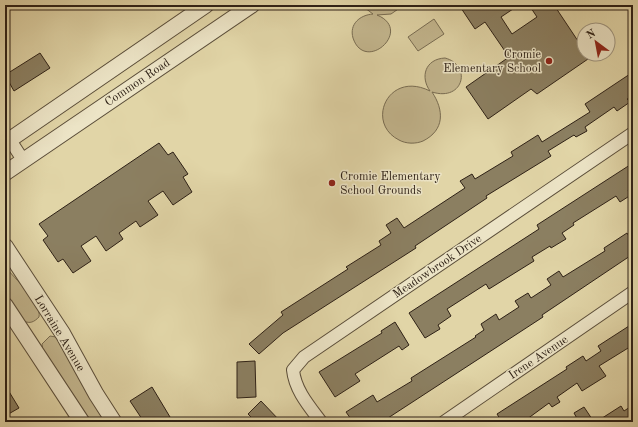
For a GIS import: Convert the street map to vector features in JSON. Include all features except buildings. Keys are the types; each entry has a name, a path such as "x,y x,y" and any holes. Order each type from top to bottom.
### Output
{"street":[{"name":"Common Road","path":"23,160 7,142 206,5"},
{"name":"Common Road","path":"5,173 252,5"},
{"name":"Meadowbrook Drive","path":"321,422 298,389 294,380 293,370 304,357 633,133"},
{"name":"Lorraine Avenue","path":"5,246 63,334 96,394 114,422"},
{"name":"Irene Avenue","path":"444,422 633,292"},
{"path":"5,305 82,422"}],"shaded area":[{"path":"361,5 404,5 391,14 377,15 387,22 391,30 389,38 383,46 376,50 367,52 359,48 353,38 353,28 357,21 364,16 373,14"},
{"path":"434,19 444,34 418,51 408,37"},
{"path":"445,58 454,62 459,68 461,81 451,92 443,94 432,92 439,106 439,125 430,136 423,141 411,143 399,140 389,132 384,122 383,111 386,101 393,93 403,87 415,86 430,91 425,80 426,70 433,62 438,59"},
{"path":"5,267 32,298 36,305 39,312 39,317 34,321 24,321 5,294"},
{"path":"50,336 56,337 107,422 90,422 43,351 42,344"}],"place":[{"name":"Cromie Elementary School","path":"549,61"},
{"name":"Cromie Elementary School Grounds","path":"332,183"}]}
